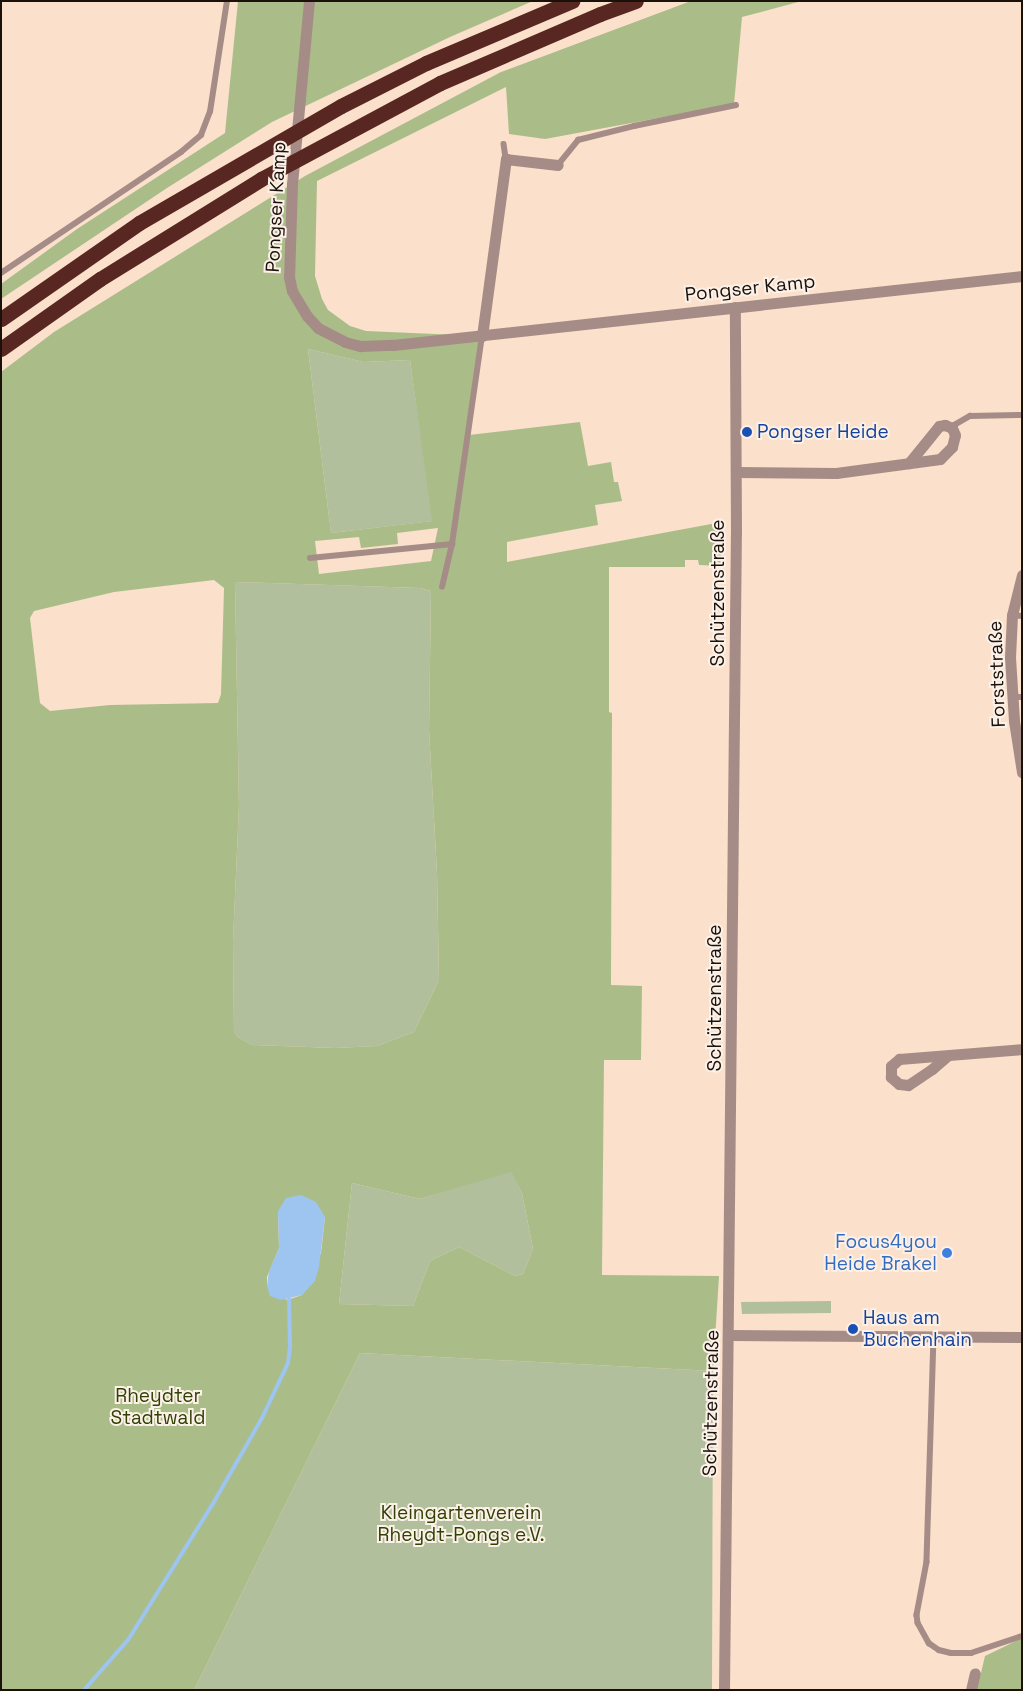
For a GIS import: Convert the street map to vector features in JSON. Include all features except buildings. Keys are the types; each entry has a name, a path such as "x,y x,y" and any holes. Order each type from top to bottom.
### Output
{"highway":[{"path":"1,319 139,223 258,152 341,106 426,63 572,1"},
{"path":"1,349 107,274 261,179 332,140 440,83 563,29 636,1"}],"street":[{"name":"Pongser Kamp","path":"309,1 289,231 289,277 298,304 307,316 324,332 345,342 360,346 393,345 1022,276"},
{"path":"482,336 506,159 558,165"},
{"name":"Schützenstraße","path":"724,1690 729,1335 736,472 735,307"},
{"path":"736,472 836,472 909,463 940,459 946,456 954,439 954,432 951,427 939,426 909,463"},
{"name":"Forststraße","path":"1022,575 1010,657 1017,697 1022,772"},
{"path":"947,1056 1022,1049"},
{"path":"729,1335 1022,1337"},
{"path":"971,1690 975,1673"}],"lane":[{"path":"1,273 181,152 201,135 210,112 227,1"},
{"path":"558,165 578,140 634,126 736,105"},
{"path":"504,144 506,159"},
{"path":"442,587 452,544 482,336"},
{"path":"951,427 970,416 1022,415"},
{"path":"310,558 452,544"},
{"path":"934,1337 927,1562 917,1615 918,1623 929,1643 939,1650 951,1653 971,1653 1022,1636"}],"green space":[{"path":"238,1 533,1 450,37 272,122 167,188 1,299 1,284 77,229 225,133"},
{"name":"Rheydter Stadtwald","path":"691,1 802,1 742,17 734,104 545,139 509,134 506,87 317,181 315,276 322,299 328,310 350,326 366,331 482,336 469,435 580,422 588,466 611,462 614,482 618,482 622,501 595,505 598,525 507,542 507,562 722,522 721,566 699,565 698,560 685,560 685,567 609,567 609,712 612,713 611,985 642,986 641,1060 604,1060 602,1275 719,1276 713,1371 360,1353 194,1690 1,1690 1,372 54,332 305,176 501,72","holes":["308,349 364,362 410,360 432,521 331,533","438,528 431,561 319,574 315,541 359,537 361,548 398,544 397,533","214,580 224,588 221,694 218,703 110,705 50,711 40,703 30,618 34,611 114,592","235,582 420,588 431,591 429,730 437,873 439,980 414,1032 377,1046 335,1048 252,1045 238,1037 234,1031 233,941 239,806","511,1172 522,1193 533,1249 523,1274 515,1276 459,1247 430,1261 413,1306 339,1304 352,1183 420,1199","278,1211 325,1217 321,1253 302,1295 287,1300 267,1286 267,1277 279,1248"]},
{"path":"308,349 364,362 410,360 433,521 331,533"},
{"path":"235,582 420,588 431,591 429,730 437,873 439,980 414,1032 377,1046 335,1048 252,1045 238,1037 234,1031 233,941 239,806"},
{"path":"511,1171 522,1193 533,1249 523,1274 515,1276 459,1247 430,1261 413,1306 339,1304 352,1183 420,1199"},
{"path":"831,1301 831,1313 742,1314 741,1302"},
{"name":"Kleingartenverein Rheydt-Pongs e.V.","path":"360,1353 713,1371 712,1690 194,1690"},
{"path":"1022,1638 1022,1690 977,1690 985,1656"}],"water":[{"path":"301,1195 316,1202 325,1217 319,1267 315,1281 302,1295 281,1300 270,1296 267,1286 269,1271 279,1248 278,1211 286,1198"}],"waterway":[{"path":"84,1690 128,1640 215,1500 262,1418 288,1363 290,1346 289,1299"}],"place":[{"name":"Pongser Heide","path":"747,432"},
{"name":"Focus4you Heide Brakel","path":"947,1253"},
{"name":"Haus am Buchenhain","path":"853,1329"}]}
